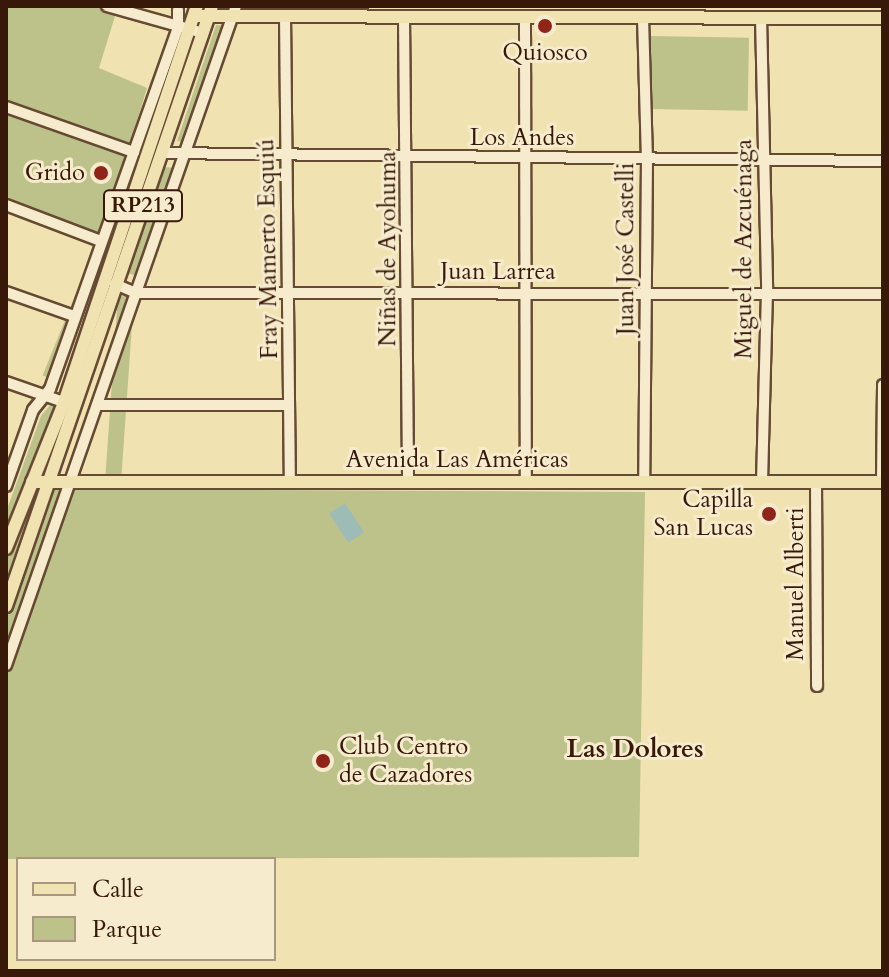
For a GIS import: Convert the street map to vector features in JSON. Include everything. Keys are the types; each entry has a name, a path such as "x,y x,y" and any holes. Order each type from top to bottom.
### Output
{"main road":[{"path":"193,22 210,11 404,16 438,11 525,17 570,11 643,17 703,12 761,17 815,12 883,18"},
{"name":"RP213","path":"6,548 32,482 70,404 162,153 193,22"},
{"name":"RP213","path":"6,606 49,483 70,404 193,22"},
{"name":"Avenida Las Américas","path":"32,482 882,482"}],"street":[{"path":"107,6 193,22"},
{"path":"177,8 193,22"},
{"path":"177,8 193,22"},
{"path":"6,665 234,11"},
{"name":"Fray Mamerto Esquiú","path":"285,15 290,482"},
{"name":"Niñas de Ayohuma","path":"404,16 408,157 408,482"},
{"path":"525,17 528,291 526,482"},
{"name":"Juan José Castelli","path":"643,17 647,159 644,482"},
{"name":"Miguel de Azcuénaga","path":"761,17 767,291 762,482"},
{"path":"6,486 41,395 50,389 134,152 193,22"},
{"path":"6,107 134,152"},
{"name":"Los Andes","path":"162,153 183,156 883,161"},
{"path":"6,205 101,241"},
{"name":"Juan Larrea","path":"115,284 136,293 767,291 883,294"},
{"path":"6,292 74,316"},
{"path":"6,382 70,404"},
{"path":"882,482 883,385"},
{"path":"97,405 289,405"},
{"name":"Manuel Alberti","path":"816,482 817,686"}],"green space":[{"path":"6,6 97,6 116,13 99,68 147,88 102,236 6,198"},
{"path":"216,25 229,26 188,143 177,141"},
{"path":"651,36 749,38 748,111 650,109"},
{"path":"179,38 184,40 47,377 43,375"},
{"path":"161,167 180,168 142,277 126,273"},
{"path":"118,296 134,297 121,481 105,480"},
{"path":"50,405 59,405 6,531 6,512 41,416"},
{"path":"51,487 64,488 6,652 6,615"},
{"path":"33,489 43,492 6,594 6,562"},
{"name":"Club Centro de Cazadores","path":"66,489 645,492 639,857 6,859 6,665"}],"water":[{"path":"345,503 364,532 348,543 329,513"}],"place":[{"name":"Quiosco","path":"545,26"},
{"name":"Grido","path":"101,173"},
{"name":"Capilla San Lucas","path":"769,514"},
{"name":"Club Centro de Cazadores","path":"323,761"}],"district":[{"name":"Las Dolores","path":"635,749"}]}
